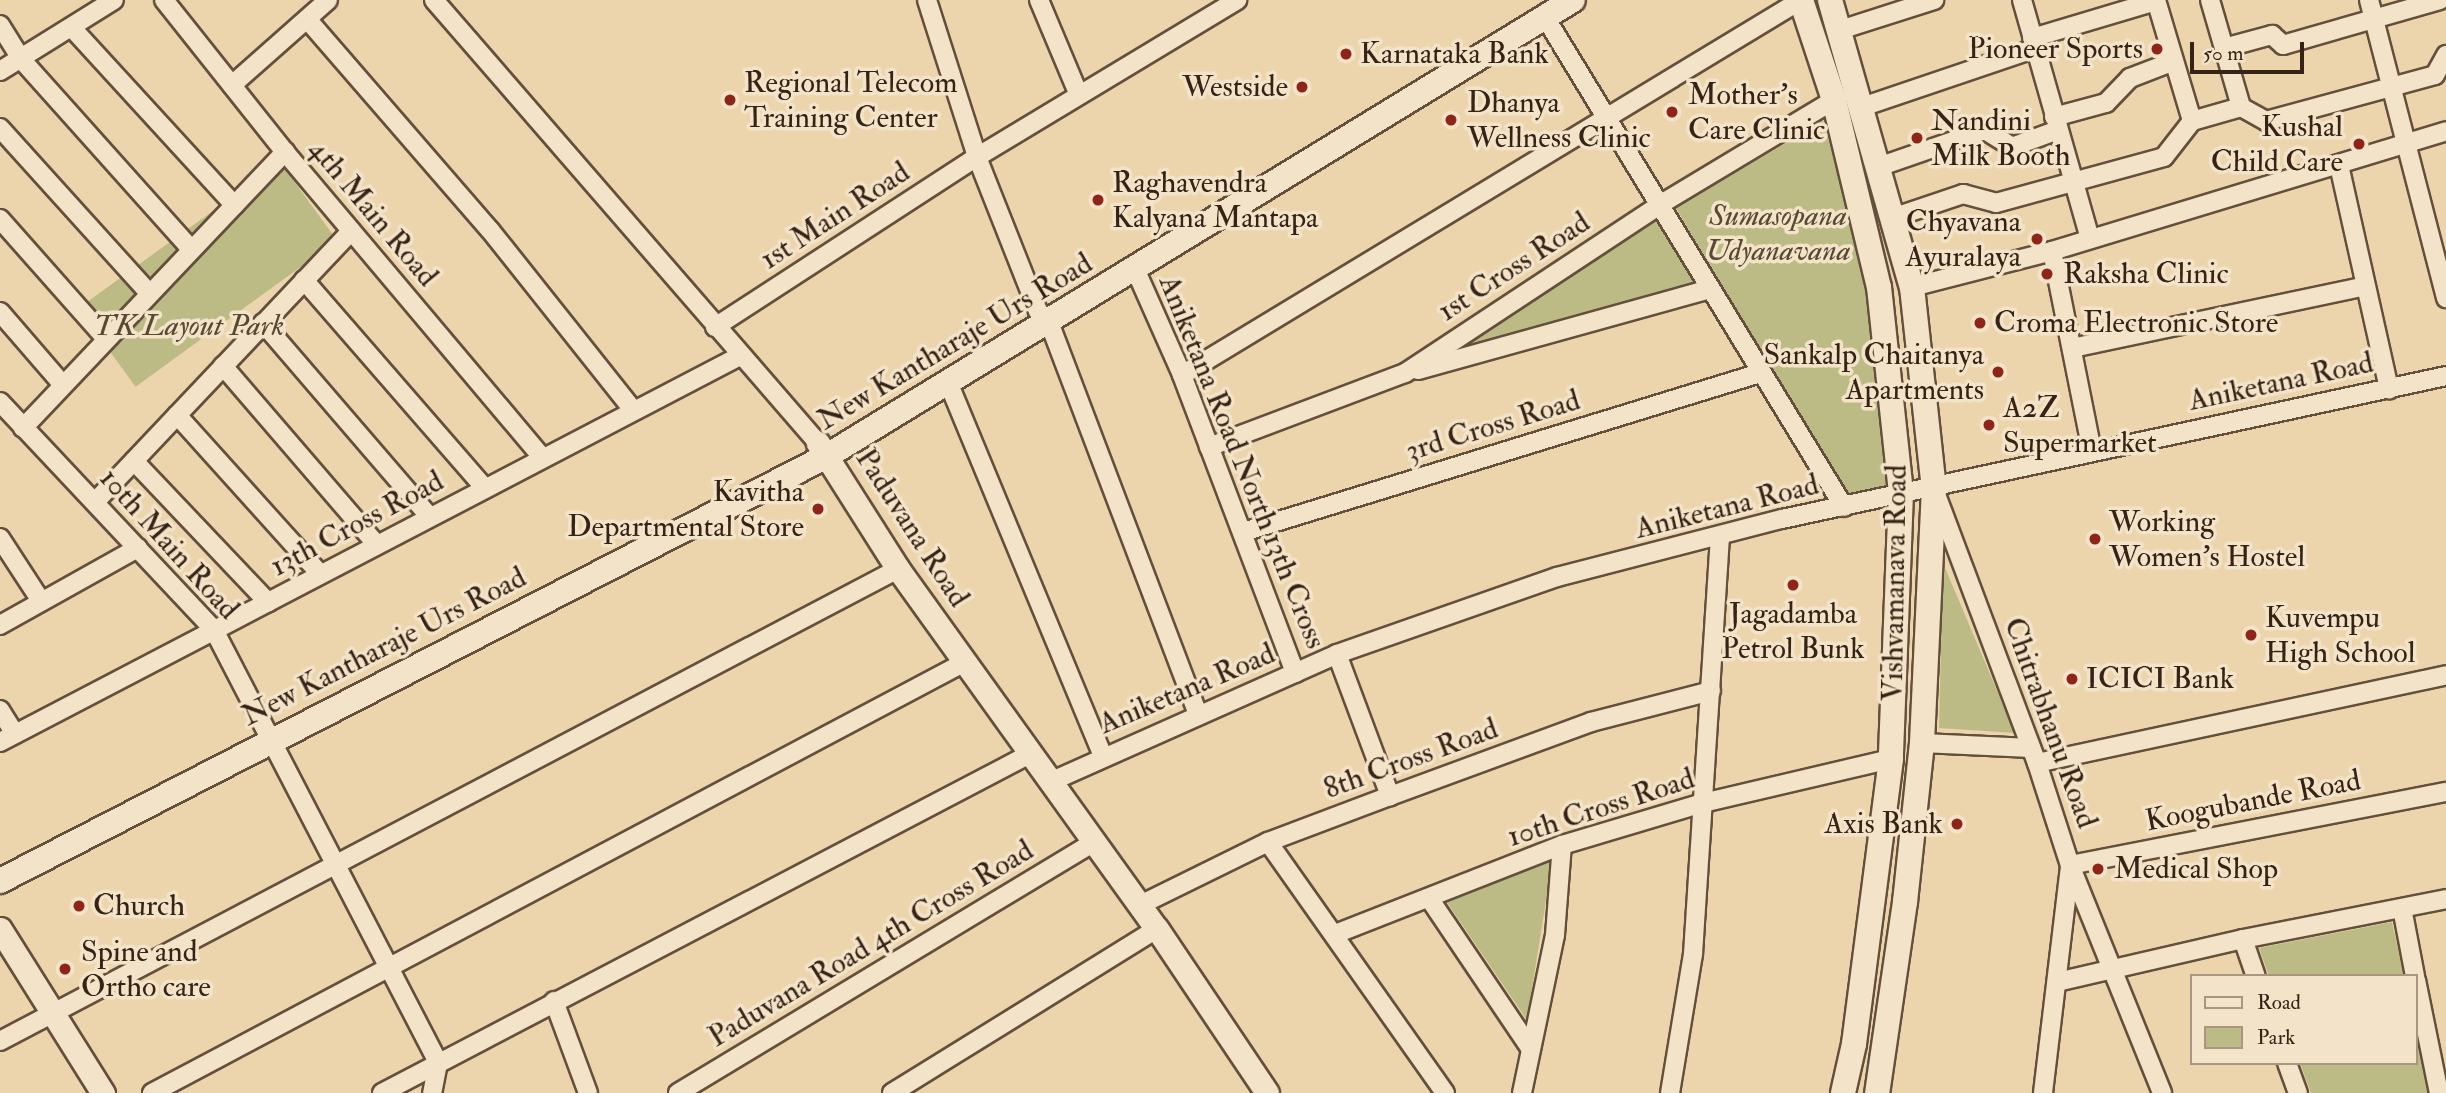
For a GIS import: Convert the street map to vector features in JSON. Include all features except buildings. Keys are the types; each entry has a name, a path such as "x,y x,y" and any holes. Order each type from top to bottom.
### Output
{"main road":[{"name":"New Kantharaje Urs Road","path":"0,881 797,470 822,450 1545,9 1573,0"},
{"name":"Vishvamanava Road","path":"1801,0 1834,100 1879,288 1900,493 1891,759 1854,1044 1843,1093"},
{"name":"Vishvamanava Road","path":"1830,0 1881,166 1912,287 1934,488 1922,743 1905,902 1877,1093"},
{"name":"New Kantharaje Urs Road","path":"822,450 948,382 1044,317 1136,271 1545,9"}],"street":[{"name":"4th Main Road","path":"164,0 285,152 543,458"},
{"path":"232,85 328,0"},
{"name":"Paduvana Road","path":"434,0 822,450 898,569 1028,755 1157,929 1267,1093"},
{"path":"927,0 977,157 1044,317 1198,714"},
{"path":"1039,0 1079,95"},
{"name":"1st Main Road","path":"715,327 977,157 1237,0"},
{"path":"1182,375 1801,0"},
{"path":"1840,30 1934,0"},
{"path":"2022,0 2090,239"},
{"path":"1862,107 2156,0 2192,121"},
{"path":"2210,0 2241,107 2266,121 2435,75 2446,55"},
{"path":"2369,0 2409,143 2446,298"},
{"path":"2224,48 2272,35 2283,45 2440,0"},
{"path":"0,71 73,29 109,1"},
{"path":"1545,9 1760,373 1844,507"},
{"path":"307,19 490,230 634,411"},
{"path":"0,24 21,59 191,249"},
{"path":"73,29 234,205"},
{"path":"1881,166 1985,130 2012,146 2056,123 2106,103 2130,78 2174,61"},
{"name":"1st Cross Road","path":"1209,447 1405,373 1661,204 1834,100"},
{"path":"1895,218 1963,194 1996,203 2164,157 2192,121 2241,107"},
{"path":"0,128 149,293"},
{"path":"1912,287 2052,251 2446,131"},
{"path":"23,428 285,152"},
{"path":"2339,165 2389,389"},
{"path":"0,219 106,339"},
{"path":"95,502 351,231"},
{"path":"2052,251 2092,451"},
{"name":"Aniketana Road North 13th Cross","path":"1136,271 1182,375 1295,673"},
{"path":"304,279 485,488"},
{"path":"2071,348 2365,286"},
{"path":"1405,373 1710,289"},
{"path":"0,312 63,385"},
{"path":"263,323 430,517"},
{"name":"13th Cross Road","path":"8,738 740,355"},
{"path":"223,366 377,545"},
{"name":"3rd Cross Road","path":"1243,533 1760,373"},
{"name":"Aniketana Road","path":"1049,782 1336,654 1557,577 1900,493 1934,488 2092,451 2446,376"},
{"path":"948,382 1103,756"},
{"name":"10th Main Road","path":"0,402 214,630 334,866 391,965 438,1063"},
{"path":"177,415 320,574"},
{"path":"134,461 268,602"},
{"name":"Chitrabhanu Road","path":"1934,488 2034,755 2070,866 2162,1093"},
{"path":"1670,1093 1693,954 1720,537"},
{"path":"0,538 41,601"},
{"path":"0,625 138,548"},
{"path":"0,1041 898,569"},
{"path":"1336,654 1390,796"},
{"path":"152,1093 965,662"},
{"path":"1922,743 2034,755 2446,675"},
{"name":"8th Cross Road","path":"1140,905 1268,842 1390,796 1591,722 1711,691"},
{"path":"0,710 8,738"},
{"path":"382,1093 1028,755"},
{"name":"10th Cross Road","path":"1335,934 1562,845 1703,803 1891,759"},
{"name":"Koogubande Road","path":"2070,866 2446,792"},
{"name":"Paduvana Road 4th Cross Road","path":"678,1093 1094,842"},
{"path":"1268,842 1445,1093"},
{"path":"1522,1093 1555,936 1562,845"},
{"path":"2044,1092 2070,866"},
{"path":"1429,898 1531,1049"},
{"path":"2057,982 2243,939 2446,899"},
{"path":"2402,908 2415,974"},
{"path":"0,929 103,1093"},
{"path":"892,1093 1157,929"},
{"path":"2243,939 2255,974"},
{"path":"2418,988 2439,1093"},
{"path":"554,1001 588,1093"},
{"path":"432,1093 438,1063"},
{"path":"2288,1065 2298,1093"}],"green space":[{"name":"Sumasopana Udyanavana","path":"1823,121 1870,288 1889,485 1848,497 1676,208"},
{"name":"TK Layout Park","path":"280,162 337,240 136,387 79,308"},
{"path":"1658,212 1702,286 1443,357"},
{"path":"1943,563 2015,733 1939,728"},
{"path":"1553,856 1527,1020 1444,898"},
{"path":"2392,922 2404,974 2268,974 2259,948"},
{"path":"2418,1046 2428,1093 2311,1093 2301,1065 2418,1065"}],"place":[{"name":"Pioneer Sports","path":"2157,49"},
{"name":"Karnataka Bank","path":"1346,54"},
{"name":"Westside","path":"1302,87"},
{"name":"Regional Telecom Training Center","path":"730,100"},
{"name":"Mother's Care Clinic","path":"1672,112"},
{"name":"Dhanya Wellness Clinic","path":"1451,120"},
{"name":"Nandini Milk Booth","path":"1917,138"},
{"name":"Kushal Child Care","path":"2359,144"},
{"name":"Raghavendra Kalyana Mantapa","path":"1098,200"},
{"name":"Chyavana Ayuralaya","path":"2037,239"},
{"name":"Raksha Clinic","path":"2047,274"},
{"name":"Croma Electronic Store","path":"1980,323"},
{"name":"Sankalp Chaitanya Apartments","path":"1998,372"},
{"name":"A2Z Supermarket","path":"1989,425"},
{"name":"Kavitha Departmental Store","path":"818,509"},
{"name":"Working Women's Hostel","path":"2095,539"},
{"name":"Jagadamba Petrol Bunk","path":"1793,585"},
{"name":"Kuvempu High School","path":"2251,635"},
{"name":"ICICI Bank","path":"2072,679"},
{"name":"Axis Bank","path":"1957,824"},
{"name":"Medical Shop","path":"2098,869"},
{"name":"Church","path":"79,906"},
{"name":"Spine and Ortho care","path":"65,969"}]}
